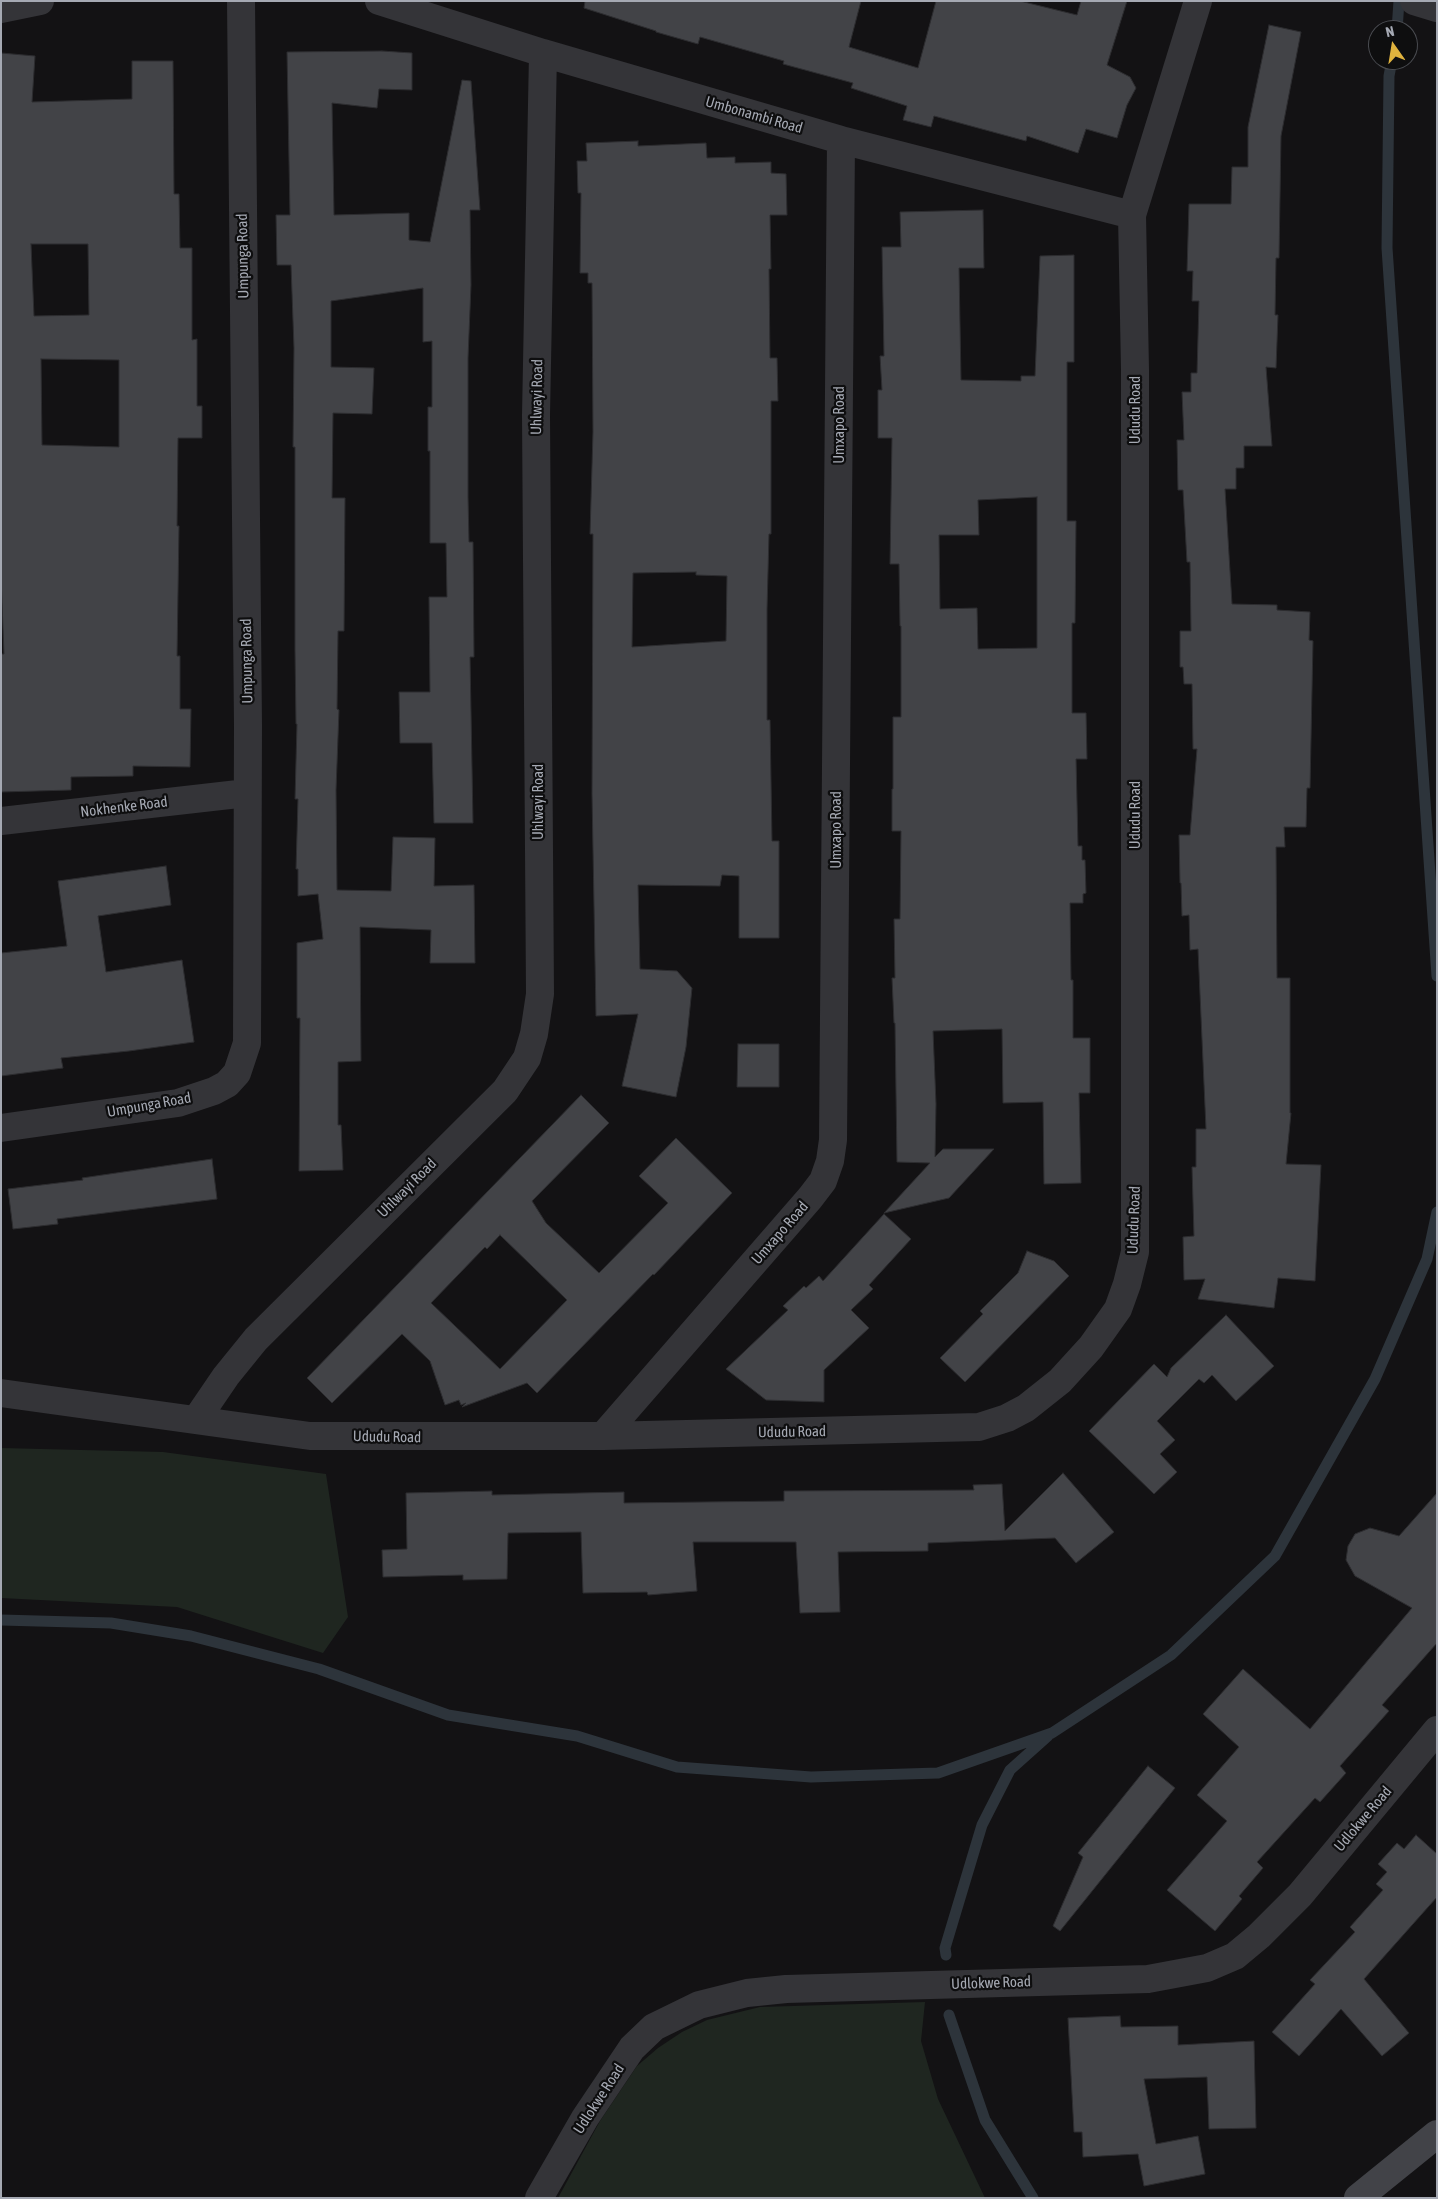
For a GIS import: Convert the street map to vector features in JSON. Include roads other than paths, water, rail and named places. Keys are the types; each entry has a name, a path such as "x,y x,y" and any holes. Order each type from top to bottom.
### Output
{"main road":[{"path":"1358,2198 1437,2134"}],"street":[{"path":"1,9 40,1"},
{"name":"Umpunga Road","path":"1,1128 178,1103 214,1091 227,1084 237,1073 247,1043 248,716 241,1"},
{"name":"Umbonambi Road","path":"379,1 543,53 841,140 1132,215"},
{"name":"Ududu Road","path":"1,1393 310,1436 604,1436 979,1427 1007,1418 1026,1408 1044,1394 1091,1347 1118,1309 1135,1252 1135,370 1132,215 1198,1"},
{"path":"1414,1 1437,8"},
{"name":"Uhlwayi Road","path":"196,1420 226,1376 256,1339 505,1091 527,1058 534,1034 540,994 536,415 543,53"},
{"name":"Umxapo Road","path":"604,1436 810,1198 823,1181 830,1160 833,1130 841,140"},
{"name":"Nokhenke Road","path":"1,822 247,793"},
{"name":"Udlokwe Road","path":"539,2198 585,2118 632,2048 654,2027 699,2004 747,1993 786,1989 1148,1979 1206,1968 1235,1956 1259,1936 1300,1895 1437,1730"}],"waterway":[{"path":"1398,20 1399,1"},
{"path":"1390,70 1387,248 1437,976"},
{"path":"1,1620 111,1623 191,1636 319,1669 448,1715 577,1736 677,1767 811,1777 938,1773 1052,1733 1171,1655 1275,1556 1375,1379 1427,1259 1437,1212"},
{"path":"946,1955 945,1948 982,1825 1010,1770 1048,1736"},
{"path":"949,2015 985,2120 1033,2198"}]}
